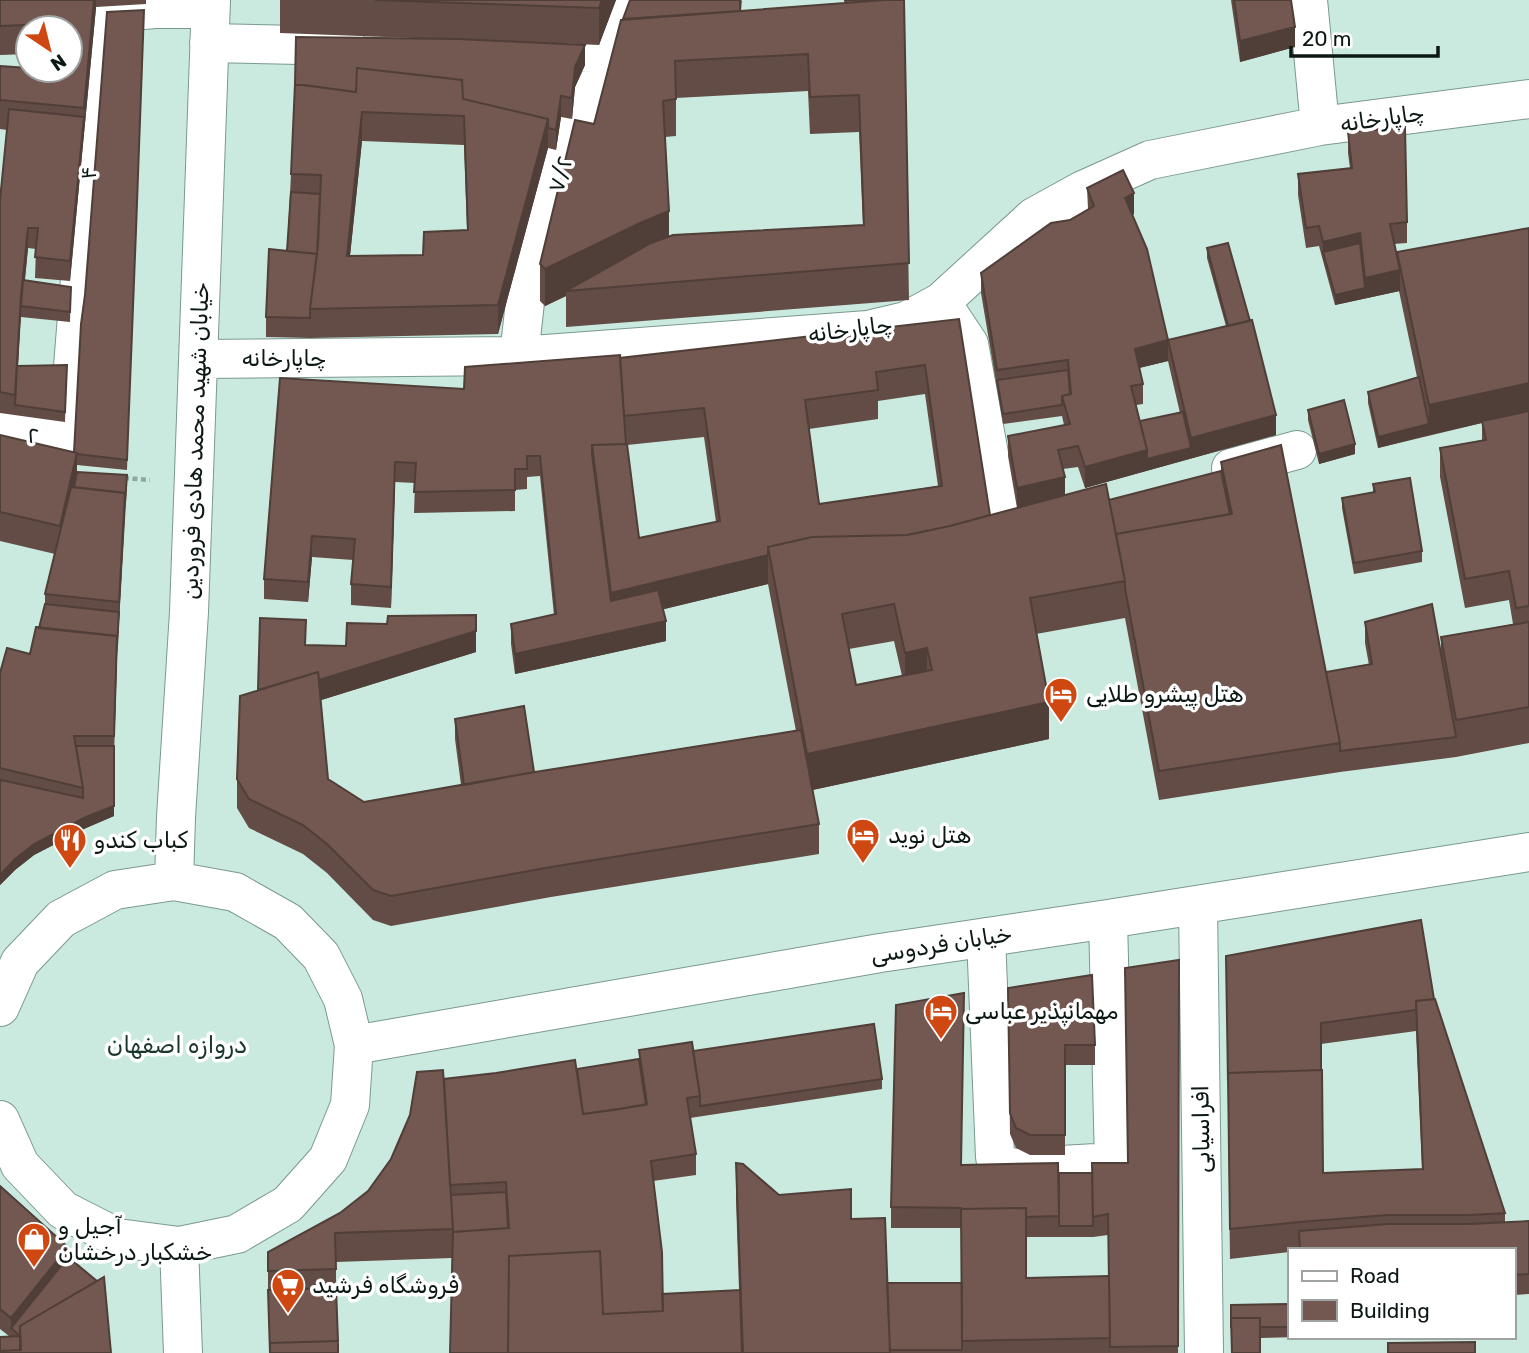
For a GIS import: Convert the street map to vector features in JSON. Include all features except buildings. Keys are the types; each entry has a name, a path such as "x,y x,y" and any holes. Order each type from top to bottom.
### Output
{"street":[{"name":"۷/۲","path":"519,356 526,293 563,157 612,53 631,0"},
{"path":"1308,0 1320,127"},
{"name":"۴","path":"67,442 60,286 101,13 154,9 210,17"},
{"path":"210,17 378,47"},
{"name":"خیابان شهید محمد هادی فروردین","path":"174,881 189,612 210,17"},
{"path":"502,50 612,53"},
{"name":"چاپارخانه","path":"198,359 519,356 868,330 906,321 941,302 1034,217 1083,190 1150,160 1320,127 1529,99"},
{"path":"941,302 969,344 999,509 1007,521 1018,528 1072,513"},
{"name":"۲","path":"0,429 67,442"},
{"path":"1204,476 1297,450"},
{"name":"خیابان فردوسی","path":"354,1045 880,953 1529,852"},
{"path":"0,1007 20,962 61,919 115,890 174,881 234,891 288,922 321,956 343,999 354,1045 350,1105 328,1159 288,1204 237,1234 179,1246 118,1238 63,1210 20,1166 0,1120"},
{"name":"افراسیابی","path":"1198,905 1204,1353"},
{"path":"986,937 995,1157 1008,1168 1114,1162 1108,919"},
{"path":"179,1246 183,1353"}],"path":[{"path":"123,478 193,482"}],"place":[{"name":"هتل پیشرو طلایی","path":"1061,724"},
{"name":"هتل نوید","path":"863,865"},
{"name":"کباب کندو","path":"70,870"},
{"name":"مهمانپذیر عباسی","path":"941,1041"},
{"name":"آجیل و خشکبار درخشان","path":"34,1269"},
{"name":"فروشگاه فرشید","path":"288,1315"}],"district":[{"name":"دروازه اصفهان","path":"177,1045"}]}
